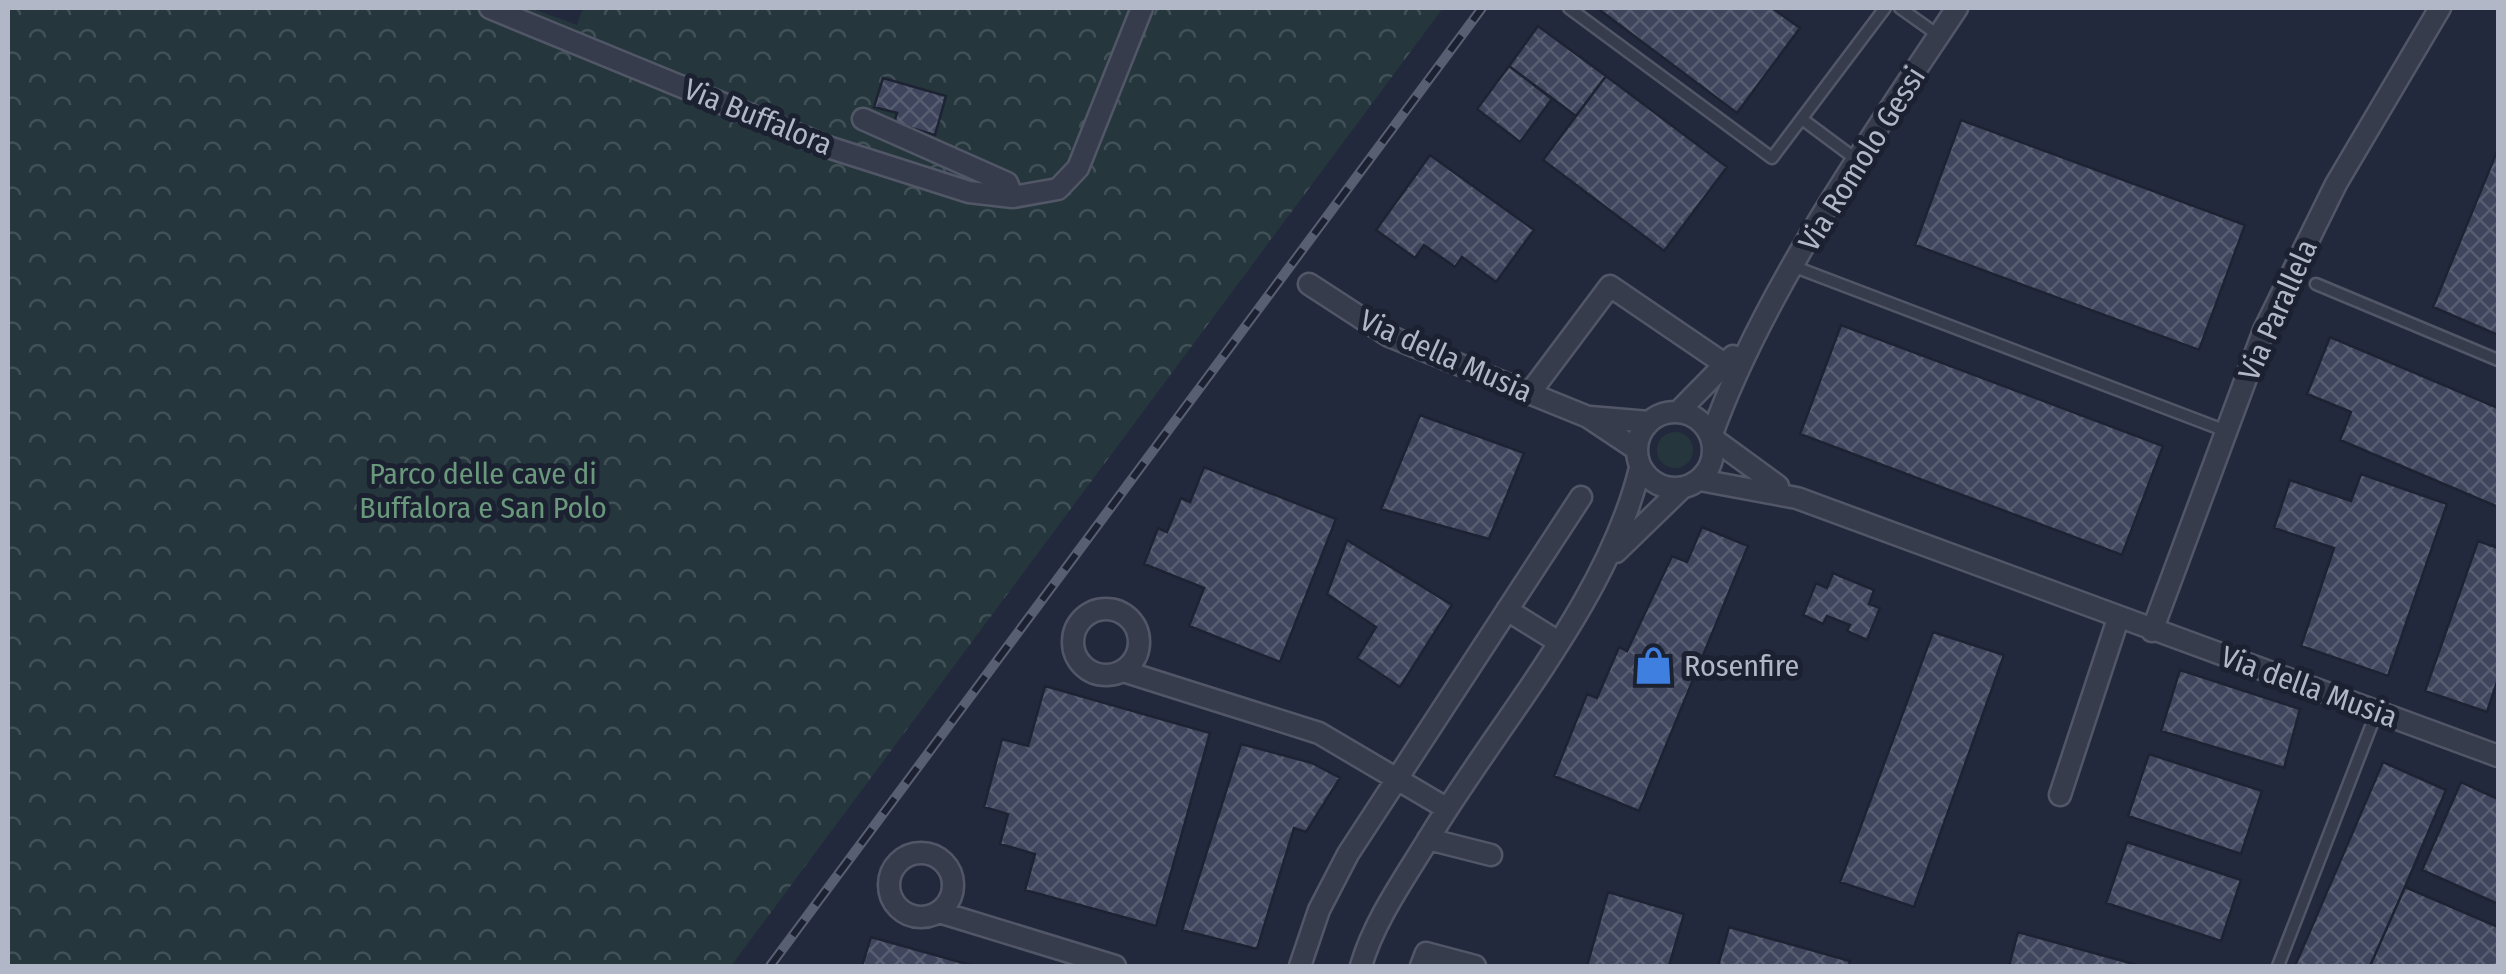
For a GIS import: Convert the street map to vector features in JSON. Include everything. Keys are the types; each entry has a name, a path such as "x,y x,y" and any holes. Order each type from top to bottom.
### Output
{"street":[{"name":"Via Buffalora","path":"490,8 512,12 831,148 969,192 1013,197 1058,189 1078,168 1142,8"},
{"name":"Via Romolo Gessi","path":"1711,438 1729,386 1769,311 1858,161 1957,8"},
{"name":"Via Parallela","path":"2152,631 2264,330 2336,184 2440,8"},
{"name":"Via Buffalora","path":"863,118 1007,183 1013,197"},
{"name":"Via della Musia","path":"1309,284 1389,336 1588,417 1649,422 1678,412 1698,420 1711,438 1797,498"},
{"path":"1529,394 1610,286 1726,365"},
{"name":"Via Romolo Gessi","path":"1678,412 1726,365 1769,311"},
{"name":"Via della Musia","path":"1588,417 1638,458 1658,485 1691,484 1797,498 2118,620 2498,756"},
{"path":"1361,966 1401,882 1598,572 1631,506 1638,458 1649,422"},
{"path":"1598,572 1645,521 1691,484 1712,460 1711,438"},
{"path":"1300,966 1319,910 1396,778 1581,498"},
{"path":"1507,610 1556,641"},
{"path":"2060,795 2118,620"},
{"path":"1123,671 1319,734 1446,808"},
{"path":"1428,839 1491,854"},
{"path":"938,912 1116,966"},
{"path":"1421,966 1426,953 1476,966"}],"lane":[{"path":"1569,8 1772,158 1885,8"},
{"path":"1900,8 1938,36"},
{"path":"1802,118 1858,161"},
{"path":"1795,267 2226,431"},
{"path":"2316,284 2498,360"},
{"path":"2278,966 2377,710"}],"green space":[{"name":"Parco delle cave di Buffalora e San Polo","path":"8,8 530,8 577,25 583,8 1443,8 731,966 8,966"},
{"path":"1675,432 1688,437 1693,450 1688,463 1675,468 1662,463 1657,450 1662,437"}],"building":[{"path":"1597,8 1772,8 1800,28 1737,113"},
{"path":"1538,26 1606,76 1576,116 1509,66"},
{"path":"1509,66 1552,99 1520,142 1477,109"},
{"path":"1606,76 1727,167 1664,251 1543,160"},
{"path":"883,78 946,96 935,135 894,123 897,113 874,107"},
{"path":"1961,120 2245,225 2199,350 1915,245"},
{"path":"2498,149 2498,335 2433,307"},
{"path":"1430,155 1534,230 1496,282 1462,257 1455,267 1424,245 1415,258 1376,230"},
{"path":"1841,325 2163,446 2122,555 1800,434"},
{"path":"2330,337 2498,408 2498,507 2340,440 2351,412 2307,394"},
{"path":"1420,415 1524,453 1489,539 1381,509"},
{"path":"1204,467 1336,519 1280,662 1189,626 1204,588 1144,564 1158,528 1167,532 1181,498 1190,502"},
{"path":"2361,474 2447,504 2388,676 2301,646 2334,548 2274,528 2290,480 2351,501"},
{"path":"1702,527 1748,546 1639,811 1554,776 1587,694 1597,698 1619,647 1627,651 1672,556 1687,562"},
{"path":"1347,540 1452,605 1400,687 1357,658 1376,627 1327,594"},
{"path":"2478,541 2498,548 2498,679 2487,712 2425,691"},
{"path":"1833,573 1874,590 1869,604 1880,608 1867,640 1847,631 1850,625 1827,616 1823,624 1803,615 1816,583 1827,588"},
{"path":"1933,632 2004,655 1914,907 1840,882"},
{"path":"2180,670 2300,709 2284,768 2161,731"},
{"path":"1045,686 1210,733 1156,926 1025,890 1035,854 1000,844 1008,814 984,807 1002,739 1028,746"},
{"path":"1241,744 1312,763 1340,778 1306,832 1294,828 1257,949 1182,930"},
{"path":"2149,754 2262,791 2241,854 2128,816"},
{"path":"2383,762 2446,790 2405,887 2370,966 2295,966"},
{"path":"2461,782 2498,799 2498,904 2422,870"},
{"path":"2127,842 2241,880 2221,941 2106,903"},
{"path":"2405,887 2498,927 2498,966 2370,966"},
{"path":"1608,892 1684,914 1669,966 1587,966"},
{"path":"1729,927 1850,961 1849,966 1718,966"},
{"path":"2018,932 2141,966 2009,966"},
{"path":"871,937 974,966 862,966"}],"railway":[{"path":"770,966 1482,8"}],"place":[{"name":"Rosenfire","path":"1654,666"}]}
